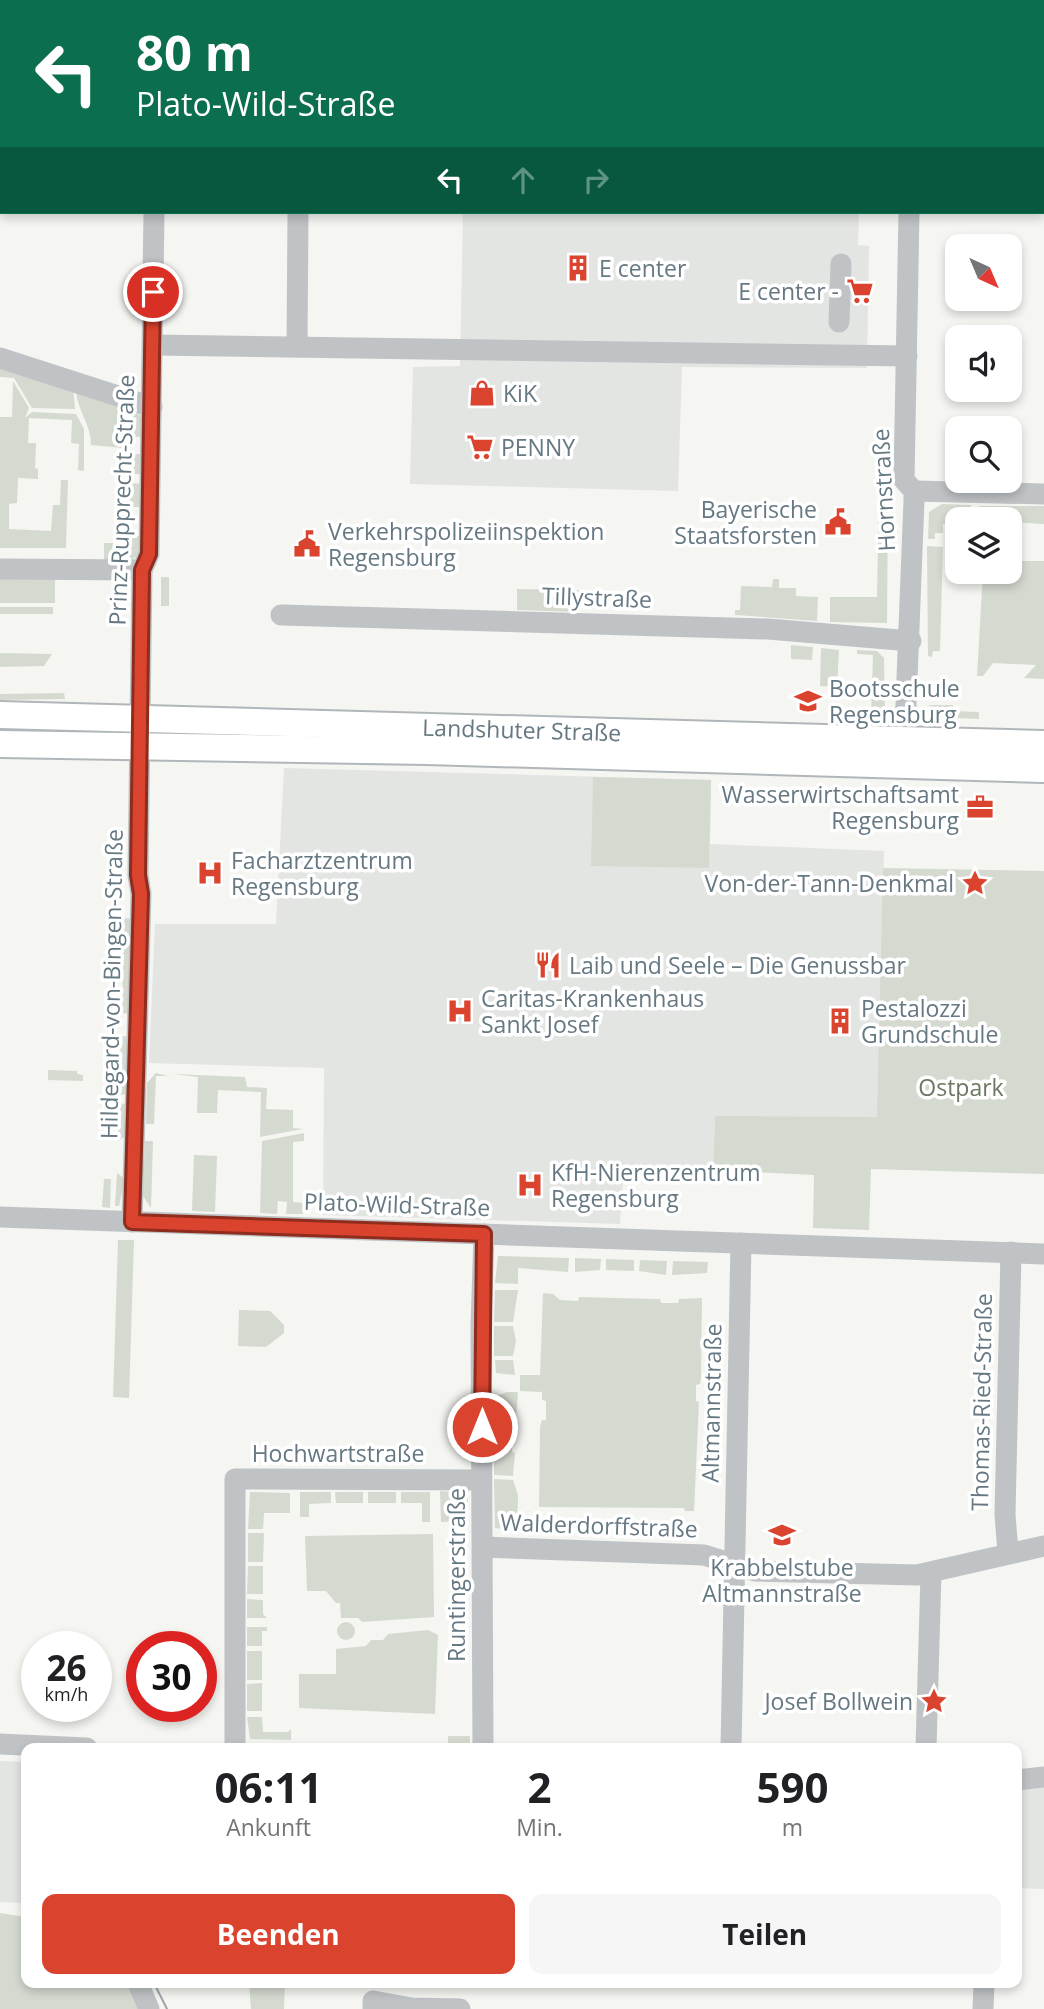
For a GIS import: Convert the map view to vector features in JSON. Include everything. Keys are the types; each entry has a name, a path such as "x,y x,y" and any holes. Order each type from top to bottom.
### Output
{"main road":[{"name":"Landshuter Straße","path":"0,715 904,753 1044,769"},
{"name":"Landshuter Straße","path":"0,744 427,751 904,753 1044,744"}],"street":[{"name":"Prinz-Rupprecht-Straße","path":"141,748 142,570 149,554 154,214"},
{"path":"297,347 298,214"},
{"name":"Hornstraße","path":"904,753 911,641 914,491 904,480 909,214"},
{"path":"839,322 841,264"},
{"path":"153,345 907,356"},
{"path":"0,358 152,407"},
{"path":"914,491 1044,494"},
{"path":"0,569 142,570"},
{"name":"Tillystraße","path":"281,615 768,629 911,641"},
{"name":"Hildegard-von-Bingen-Straße","path":"132,1222 141,905 138,875 141,748"},
{"name":"Plato-Wild-Straße","path":"0,1217 1044,1254"},
{"name":"Runtingerstraße","path":"483,1743 481,1480 484,1234"},
{"name":"Altmannstraße","path":"730,1743 741,1243"},
{"name":"Thomas-Ried-Straße","path":"1008,1552 1005,1514 1011,1252"},
{"name":"Hochwartstraße","path":"235,1743 235,1479 481,1480"},
{"name":"Walderdorffstraße","path":"483,1547 704,1555 755,1571 931,1573 1008,1552 1044,1546"},
{"path":"926,1743 931,1573"},
{"path":"0,1744 21,1745"},
{"path":"1022,1779 1044,1777"},
{"path":"140,1988 149,2009"},
{"path":"983,2009 984,1988"},
{"path":"373,2005 460,2009"}],"shaded area":[{"path":"463,214 859,214 858,245 869,246 867,368 682,367 678,491 410,484 413,367 460,366"},
{"path":"284,768 711,780 710,844 884,851 878,1118 715,1117 713,1170 624,1165 620,1224 323,1215 324,1068 149,1063 155,924 276,924"},
{"path":"0,1761 21,1762 21,1903 0,1902"},
{"path":"1044,1787 1044,1889 1022,1888 1022,1789"}],"green space":[{"path":"0,366 73,388 75,409 32,408 14,378 0,377"},
{"path":"13,381 29,408 25,418 32,412 76,414 84,429 84,471 78,470 79,444 71,443 72,420 29,418 28,443 36,443 35,468 38,469 38,479 18,478 17,503 9,504 9,529 51,531 53,505 60,505 61,480 68,480 66,548 0,548 0,417 12,417"},
{"path":"76,390 125,405 123,448 91,445"},
{"path":"130,407 144,419 143,437 130,437"},
{"path":"130,454 143,454 143,474 129,474"},
{"path":"130,483 143,484 143,507 130,507"},
{"path":"120,486 123,486 122,564 104,564 104,543 120,543"},
{"path":"879,492 888,492 887,623 830,622 830,597 877,597"},
{"path":"942,504 971,505 945,507 943,533 935,533 935,539 928,539 929,512"},
{"path":"1044,506 1044,524 1022,523 1022,507 979,507"},
{"path":"129,536 142,536 141,552 129,563"},
{"path":"927,546 943,547 940,651 933,651 932,657 928,656"},
{"path":"1022,561 1044,561 1044,679 1024,678 1036,665 993,663 983,676 977,676 982,584 1022,584"},
{"path":"0,577 55,577 55,603 0,603"},
{"path":"161,577 169,577 169,606 161,606"},
{"path":"773,579 779,579 779,588 796,588 796,596 818,597 817,621 735,615 735,610 740,610 741,586 772,587"},
{"path":"517,589 579,590 578,612 517,610"},
{"path":"0,607 53,607 53,614 0,614"},
{"path":"791,645 813,647 812,660 791,659"},
{"path":"821,648 839,650 837,687 820,686"},
{"path":"857,650 877,651 884,658 885,710 876,719 871,719 873,655 857,654"},
{"path":"0,653 52,654 44,666 0,667"},
{"path":"64,693 65,699 0,700 0,694"},
{"path":"929,705 953,705 953,711 979,712 979,719 934,717"},
{"path":"593,777 711,780 709,868 591,866"},
{"name":"Ostpark","path":"883,868 1044,871 1044,1174 871,1169 869,1230 813,1228 814,1175 713,1170 715,1116 877,1117"},
{"path":"124,918 133,919 131,1014 122,1013"},
{"path":"121,1036 130,1037 127,1094 119,1095"},
{"path":"48,1070 77,1071 77,1074 83,1075 83,1081 48,1080"},
{"path":"156,1073 168,1076 156,1076 154,1124 146,1124 147,1083"},
{"path":"172,1074 245,1077 247,1087 267,1088 266,1109 293,1110 293,1128 303,1129 260,1137 261,1092 218,1090 217,1113 197,1113 198,1077"},
{"path":"119,1102 127,1105 126,1136 118,1141"},
{"path":"304,1133 304,1141 293,1142 293,1202 304,1203 303,1214 286,1214 287,1202 278,1201 277,1214 260,1213 262,1141"},
{"path":"145,1141 153,1141 151,1208 143,1196"},
{"path":"194,1155 217,1156 215,1212 192,1211"},
{"path":"117,1173 125,1179 119,1206 115,1206"},
{"path":"104,1179 111,1179 110,1208 102,1207"},
{"path":"118,1240 134,1240 129,1398 113,1397"},
{"path":"498,1256 569,1258 568,1272 518,1268 518,1284 495,1283"},
{"path":"575,1258 601,1259 600,1270 575,1272"},
{"path":"606,1259 634,1260 634,1271 606,1270"},
{"path":"640,1260 667,1261 666,1275 639,1271"},
{"path":"673,1261 708,1262 707,1273 672,1275"},
{"path":"495,1290 518,1290 513,1322 494,1322"},
{"path":"543,1293 553,1294 560,1300 578,1301 579,1297 660,1299 661,1303 678,1303 679,1299 702,1298 701,1378 700,1384 696,1385 696,1401 699,1402 694,1511 685,1511 684,1508 539,1507 540,1427 542,1420 546,1420 546,1401 542,1400 542,1392 520,1391 520,1375 540,1375"},
{"path":"239,1310 270,1311 284,1325 284,1333 266,1347 238,1346"},
{"path":"494,1326 513,1326 516,1341 513,1356 494,1356"},
{"path":"495,1360 513,1360 515,1375 496,1373"},
{"path":"507,1392 518,1392 515,1435 512,1440 494,1439 494,1397"},
{"path":"494,1446 512,1446 512,1452 515,1453 513,1476 494,1475"},
{"path":"494,1479 513,1480 518,1495 517,1531 495,1528"},
{"path":"440,1491 468,1493 468,1521 441,1522"},
{"path":"250,1492 290,1493 290,1513 264,1513 263,1529 248,1529"},
{"path":"300,1492 331,1492 331,1503 309,1504 309,1517 300,1517"},
{"path":"335,1492 363,1492 363,1503 336,1503"},
{"path":"368,1492 396,1492 396,1503 368,1503"},
{"path":"401,1492 430,1492 430,1522 422,1522 422,1503 401,1503"},
{"path":"248,1533 264,1533 263,1562 248,1562"},
{"path":"433,1534 434,1617 362,1622 358,1618 341,1618 340,1603 336,1603 326,1591 307,1591 305,1536"},
{"path":"248,1566 263,1566 263,1594 247,1594"},
{"path":"247,1599 263,1600 263,1614 267,1618 247,1618"},
{"path":"346,1622 352,1625 355,1631 352,1637 346,1640 340,1637 337,1631 340,1625"},
{"path":"247,1627 267,1627 267,1631 262,1631 262,1646 247,1646"},
{"path":"428,1630 438,1635 435,1714 299,1708 299,1674 336,1674 336,1649 366,1646 371,1640 383,1640 388,1634"},
{"path":"247,1651 262,1651 262,1680 247,1680"},
{"path":"262,1683 262,1711 247,1711 247,1684"},
{"path":"247,1717 262,1717 263,1732 288,1732 291,1729 291,1740 250,1739"},
{"path":"448,1736 470,1736 470,1743 448,1743"},
{"path":"0,1913 21,1916 21,1988 130,1988 139,2009 0,2009"},
{"path":"249,1988 285,1988 284,2009 251,2009"}],"tram line":[{"path":"156,1988 167,2009"}],"place":[{"name":"E center","path":"578,268"},
{"name":"E center -","path":"860,291"},
{"name":"KiK","path":"482,393"},
{"name":"PENNY","path":"480,447"},
{"name":"Bayerische Staatsforsten","path":"838,522"},
{"name":"Verkehrspolizeiinspektion Regensburg","path":"307,544"},
{"name":"Bootsschule Regensburg","path":"808,701"},
{"name":"Wasserwirtschaftsamt Regensburg","path":"980,807"},
{"name":"Facharztzentrum Regensburg","path":"210,873"},
{"name":"Von-der-Tann-Denkmal","path":"975,883"},
{"name":"Laib und Seele – Die Genussbar","path":"548,965"},
{"name":"Caritas-Krankenhaus Sankt Josef","path":"460,1011"},
{"name":"Pestalozzi Grundschule","path":"840,1021"},
{"name":"KfH-Nierenzentrum Regensburg","path":"530,1185"},
{"name":"Krabbelstube Altmannstraße","path":"782,1535"},
{"name":"Josef Bollwein","path":"934,1701"}],"route":[{"path":"153,292 149,554 142,570 138,875 141,894 132,1222 484,1234 482,1427"}]}
